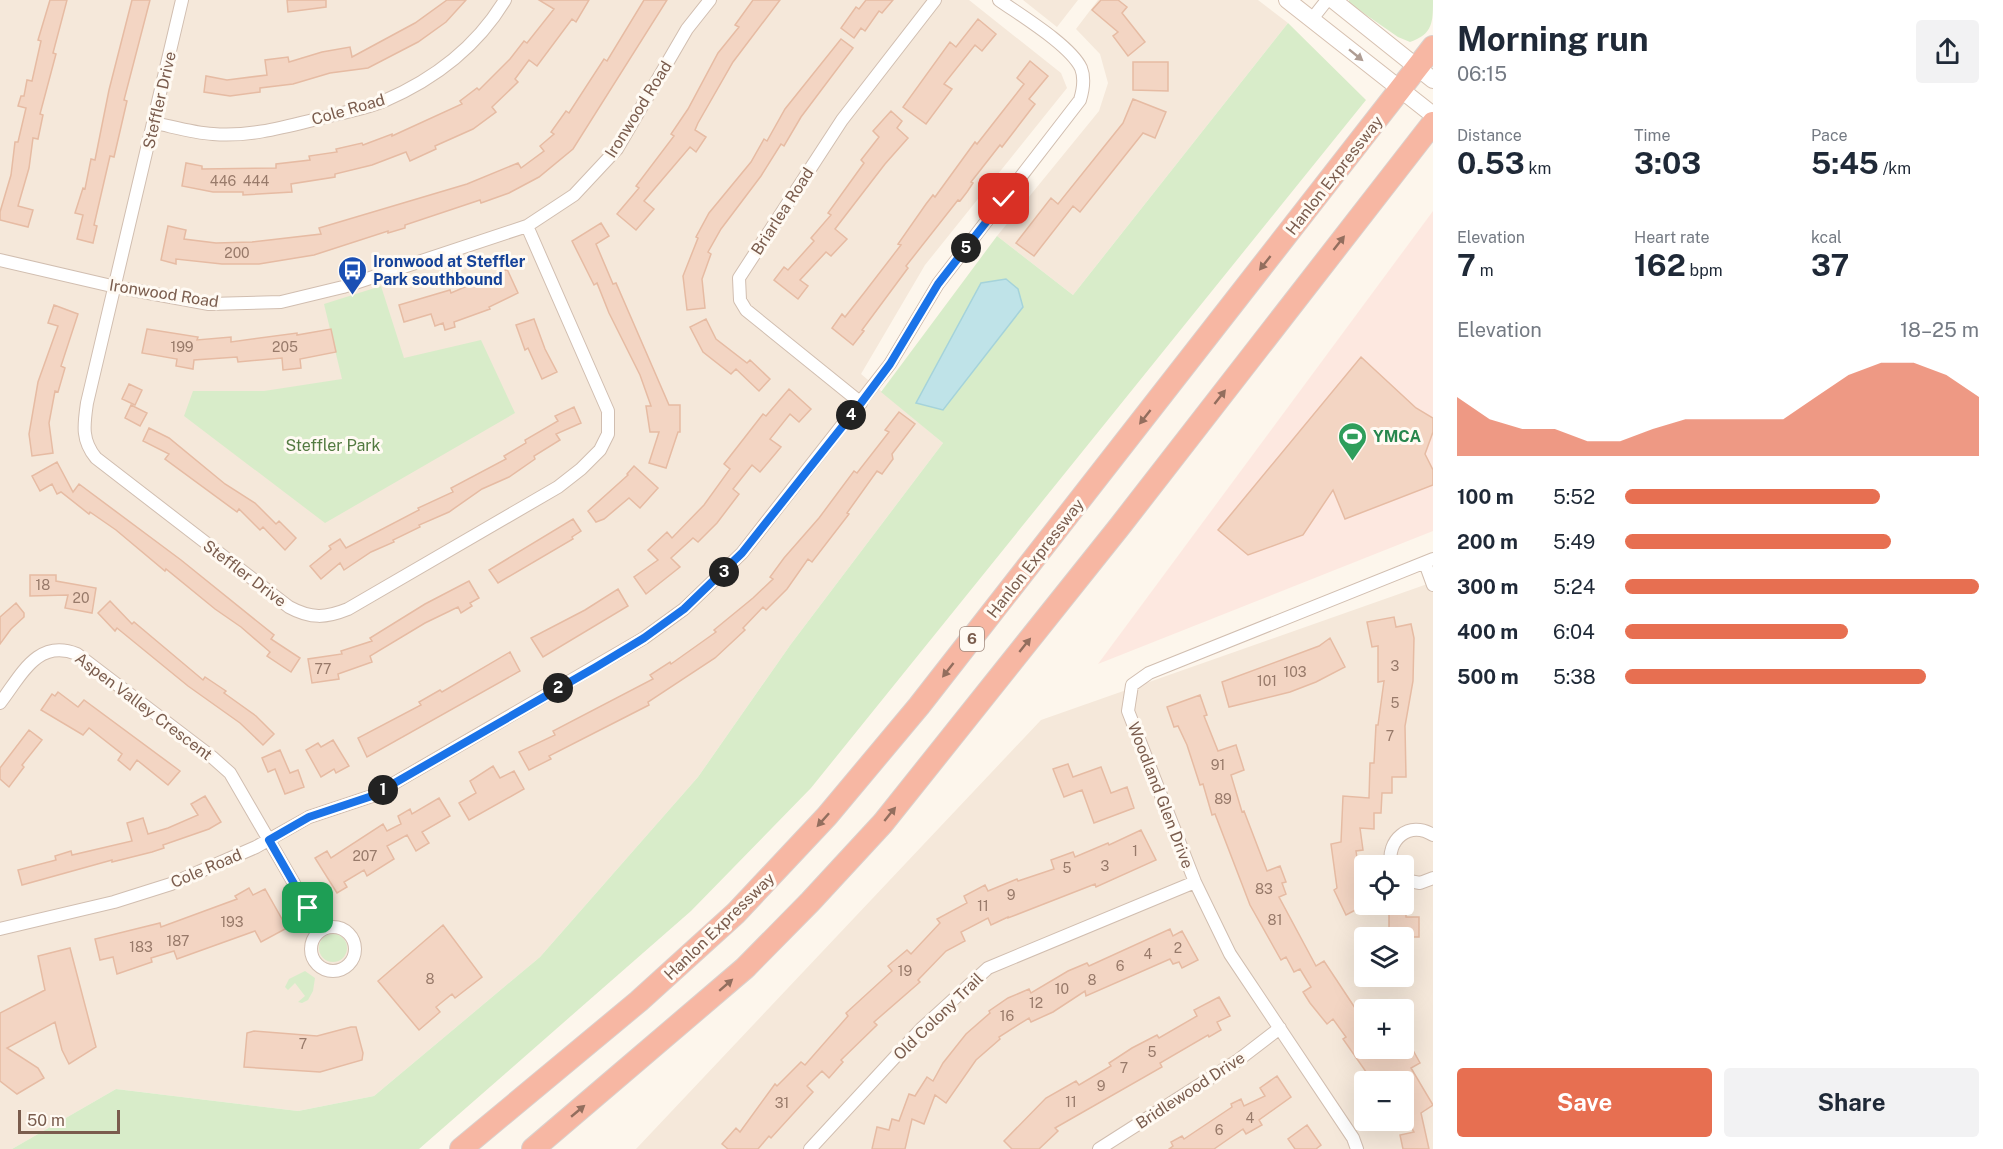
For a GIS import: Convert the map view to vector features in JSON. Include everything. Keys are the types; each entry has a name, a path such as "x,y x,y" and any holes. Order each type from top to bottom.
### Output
{"highway":[{"name":"Hanlon Expressway","path":"461,1149 639,1001 736,913 827,816 919,706 1400,90 1425,74 1433,47"},
{"path":"533,1149 745,968 883,823 1120,526 1433,123"}],"street":[{"name":"Steffler Drive","path":"182,0 155,123 87,403 84,434 88,448 107,467 289,607 312,617 330,616 348,609 558,487 592,459 605,442 609,424 608,411 526,226"},
{"name":"Cole Road","path":"155,123 213,134 236,134 279,128 383,102 438,73 455,60 485,30 505,0"},
{"name":"Ironwood Road","path":"0,260 116,287 209,304 281,302 343,287 526,226 574,195 617,149 687,30 710,0"},
{"name":"Briarlea Road","path":"861,403 746,310 740,300 739,278 842,120 935,0"},
{"name":"Cole Road","path":"0,929 114,902 162,887 269,840 309,817 372,796 596,667 671,619 713,584 742,553 861,403 890,364 938,284 1080,100 1083,79 1081,69 1074,58 1055,41 999,0"},
{"path":"1287,0 1433,115"},
{"path":"1312,19 1328,0"},
{"path":"1333,0 1425,74"},
{"path":"1429,561 1433,585"},
{"name":"Woodland Glen Drive","path":"1357,1149 1353,1138 1230,954 1195,882 1128,711 1132,685 1149,673 1429,561"},
{"name":"Aspen Valley Crescent","path":"0,703 34,658 50,651 63,650 77,654 230,773 321,930"},
{"path":"1390,855 1390,850 1400,835 1416,829 1433,835"},
{"path":"1414,882 1420,883 1433,878"},
{"name":"Old Colony Trail","path":"810,1149 921,1029 988,968 1195,882"},
{"name":"Bridlewood Drive","path":"1099,1149 1237,1061 1280,1028"}],"shaded area":[{"path":"0,0 969,0 1061,73 1067,88 925,265 861,374 943,443 791,644 698,777 540,957 374,1096 298,1111 116,1089 12,1149 0,1149"},
{"path":"1023,0 1078,0 1057,27"},
{"path":"1098,0 1258,0 1288,23 1073,295 997,236 1099,111 1108,83 1100,54 1076,29"},
{"path":"1433,211 1433,531 1098,664"},
{"path":"1433,582 1433,1149 636,1149 1041,720"}],"green space":[{"path":"1349,0 1433,0 1432,21 1423,35 1410,42 1398,37 1349,3"},
{"path":"1288,23 1366,100 811,788 691,911 419,1149 12,1149 116,1089 298,1111 374,1096 540,957 698,777 791,644 943,443 881,392 997,236 1073,295"},
{"name":"Steffler Park","path":"381,286 404,358 481,340 515,413 325,523 184,416 193,391 264,391 342,379 324,304"},
{"path":"333,934 343,938 347,948 343,958 333,962 323,958 319,948 323,938"},
{"path":"305,971 315,978 313,991 308,1000 302,1003 298,1002 305,996 295,983 288,990 285,987 289,979"}],"water":[{"path":"1006,279 1018,289 1023,307 943,410 916,403 981,283"}],"building":[{"path":"50,0 67,0 40,114 43,115 38,139 33,138 29,168 18,206 33,210 28,227 0,220 0,212 11,175 15,142 18,142 26,108 18,106 21,96 24,96 27,80 32,81 41,41 38,40"},
{"path":"132,0 150,0 124,100 127,101 114,157 110,156 94,225 97,226 93,243 77,239 83,215 75,213 83,188 85,189 91,159 95,160 109,90"},
{"path":"287,0 326,0 326,7 288,12"},
{"path":"447,0 466,0 446,22 418,42 368,68 330,73 293,84 260,88 260,92 230,96 204,92 206,76 227,80 267,75 265,60 288,57 289,62 322,52 350,47 352,57 415,23"},
{"path":"539,0 589,0 576,22 572,19 537,66 529,60 515,79 518,82 492,107 496,112 473,129 435,146 436,149 410,161 406,152 372,165 335,174 335,177 291,184 292,192 243,195 243,192 213,192 182,186 186,163 202,166 202,169 276,168 276,164 310,160 309,156 337,152 336,149 362,143 363,145 392,134 392,136 462,104 460,101 477,88 479,90 510,59 524,41 527,43 554,9"},
{"path":"644,0 667,0 573,149 539,177 509,193 481,203 480,200 405,225 405,228 388,233 388,231 314,255 259,264 222,264 176,259 176,264 161,260 168,226 186,230 184,239 216,243 252,242 321,234 319,228 467,184 518,163 521,168 544,151 540,146 554,134 551,132 566,111 569,113 604,59 607,61"},
{"path":"753,0 780,0 733,62 698,123 695,130 706,137 696,152 690,147 644,201 654,209 636,230 617,214 639,188 636,186 674,136 671,134 688,109 718,53 739,27 735,25"},
{"path":"866,0 893,0 882,13 879,11 865,31 861,28 854,38 841,28 856,7 859,9"},
{"path":"1101,0 1118,0 1127,7 1122,13 1145,42 1128,56 1113,36 1118,32 1092,10"},
{"path":"978,19 996,34 982,51 975,45 944,84 952,89 926,124 903,107 950,42 956,47"},
{"path":"841,39 853,48 801,117 784,146 781,144 761,176 721,229 708,252 711,254 702,279 705,308 687,310 683,276 698,238 696,237 709,213 751,162 764,139 767,141 785,109"},
{"path":"1030,61 1048,76 1029,99 1035,104 1002,147 1000,145 971,182 973,183 967,192 960,201 958,200 906,266 908,268 853,345 832,328 842,314 845,317 864,293 901,245 898,244 926,204 933,195 935,197 975,142 977,144 1024,84 1017,78"},
{"path":"1133,62 1168,62 1168,91 1133,90"},
{"path":"1133,99 1166,112 1155,138 1143,133 1080,212 1073,206 1034,256 1016,243 1051,198 1058,204 1123,123"},
{"path":"891,111 902,121 897,128 908,138 835,229 847,239 831,256 826,252 800,280 808,286 798,299 774,280 784,267 788,270 814,241 811,238 831,215 828,213 864,163 861,160 879,137 873,131"},
{"path":"601,223 609,236 596,244 613,284 616,283 669,405 680,405 680,432 678,432 666,468 649,463 659,432 650,432 646,406 651,406 640,375 609,313 597,283 594,285 572,241"},
{"path":"507,269 518,293 489,307 490,309 454,322 455,327 445,330 443,323 435,326 431,314 404,322 399,305 450,290 451,293"},
{"path":"54,305 78,314 61,366 65,368 58,392 55,391 49,423 53,453 32,456 29,434 38,382 58,326 48,323"},
{"path":"534,319 545,349 557,372 542,379 528,348 525,350 516,325"},
{"path":"706,319 716,339 747,363 750,360 770,379 759,391 736,369 731,374 703,352 690,327"},
{"path":"147,329 198,337 197,340 231,337 231,342 331,329 336,352 300,359 301,368 283,370 282,358 238,362 237,357 194,360 193,369 176,366 177,359 142,353"},
{"name":"YMCA","path":"1361,357 1416,408 1433,418 1433,432 1425,454 1433,470 1433,485 1345,519 1333,490 1303,535 1248,555 1218,530"},
{"path":"129,384 142,390 135,405 122,399"},
{"path":"789,389 811,409 799,422 790,414 770,439 781,447 760,472 752,465 733,489 739,494 717,523 698,542 693,538 671,558 680,567 646,594 634,577 658,560 648,550 667,532 672,538 704,505 730,469 724,464 763,414 766,416"},
{"path":"131,405 147,413 140,426 125,418"},
{"path":"574,407 581,423 556,434 560,440 534,456 535,459 509,477 482,489 449,512 419,525 420,527 371,552 344,570 340,563 321,579 310,566 331,549 329,546 340,539 346,548 419,510 418,508 453,492 451,488 506,459 504,456 526,443 525,440 558,421 555,416"},
{"path":"899,412 915,424 892,454 893,459 882,474 877,471 847,513 849,514 812,562 808,559 787,589 766,610 763,607 743,628 745,630 715,658 648,702 649,705 549,756 551,759 529,770 519,752 555,735 553,731 653,679 650,675 670,662 671,664 716,632 714,630 773,579 770,577 784,558 819,518 854,471 857,473 889,432 885,430"},
{"path":"149,428 169,438 225,484 255,503 276,524 279,521 296,538 285,550 263,527 260,530 239,509 237,512 165,459 169,454 143,441"},
{"path":"57,462 73,492 79,484 181,560 274,635 271,639 300,658 291,672 267,656 270,652 241,627 166,569 165,571 116,530 90,512 89,514 61,492 57,494 52,484 40,491 32,476"},
{"path":"634,466 658,488 640,508 629,498 604,519 596,522 588,511 628,475"},
{"path":"573,519 581,531 572,537 573,539 498,583 489,570"},
{"path":"30,575 56,575 56,581 96,588 92,613 65,608 68,595 30,596"},
{"path":"469,581 479,598 470,603 472,606 461,613 458,607 425,623 370,656 372,662 338,674 339,679 312,683 308,659 342,654 341,651 372,641 370,638 425,604"},
{"path":"618,589 628,606 543,657 531,638 585,610"},
{"path":"110,601 132,624 134,622 203,680 205,677 226,691 224,693 256,716 274,734 263,745 240,723 188,686 117,628 115,631 98,613"},
{"path":"16,603 24,613 24,617 0,644 0,617"},
{"path":"1394,617 1396,627 1411,624 1414,638 1413,681 1405,726 1406,777 1392,777 1392,793 1382,793 1381,813 1374,813 1374,829 1360,828 1363,850 1356,851 1357,855 1354,855 1354,911 1346,915 1334,890 1337,888 1331,844 1341,842 1343,796 1369,798 1370,763 1374,763 1376,725 1378,725 1384,681 1378,682 1378,646 1372,647 1367,622"},
{"path":"1330,638 1345,667 1290,692 1229,707 1222,682 1319,646"},
{"path":"510,652 520,671 367,757 358,738 421,705 419,702 440,690 442,692"},
{"path":"58,692 78,707 84,700 180,771 168,785 137,760 130,770 118,760 122,754 89,728 83,735 41,710 52,694 55,696"},
{"path":"1200,695 1207,715 1204,716 1218,751 1236,745 1244,770 1231,775 1242,812 1244,811 1267,871 1280,866 1286,882 1282,883 1286,894 1279,897 1316,966 1324,961 1354,1006 1354,1055 1343,1039 1346,1037 1333,1019 1327,1024 1310,1003 1303,992 1311,987 1300,969 1294,972 1286,957 1281,960 1250,905 1215,814 1212,815 1203,784 1200,785 1187,745 1178,726 1174,727 1167,707"},
{"path":"29,730 42,740 22,765 24,767 9,787 0,779 0,768"},
{"path":"333,740 349,766 336,773 334,769 321,777 306,750 318,743 321,747"},
{"path":"280,750 290,773 298,770 304,787 285,794 275,769 268,772 262,758"},
{"path":"1068,764 1073,777 1101,767 1111,793 1127,787 1134,808 1094,823 1082,790 1064,797 1053,769"},
{"path":"493,766 500,778 514,771 524,789 469,820 459,803 476,793 470,781"},
{"path":"205,796 221,822 209,829 163,845 164,848 152,852 112,862 112,860 22,885 18,870 56,860 55,856 71,851 72,855 132,841 127,823 143,818 148,834 168,828 198,815 191,804"},
{"path":"439,798 450,816 422,832 429,843 416,851 407,835 387,846 394,859 367,876 364,870 344,882 347,887 337,893 315,858 327,851 331,858 383,824 387,831 401,824 398,816 410,809 412,814"},
{"path":"1141,830 1156,860 1096,887 1095,884 991,925 988,918 961,932 965,941 946,951 918,980 920,982 874,1022 877,1025 841,1060 843,1062 829,1078 822,1071 807,1086 813,1092 771,1138 769,1136 758,1149 728,1149 722,1144 736,1128 740,1132 775,1084 777,1086 801,1062 805,1065 848,1016 846,1013 892,971 888,966 907,950 911,954 940,923 937,919 967,903 964,896 985,885 988,891 1017,879 1018,881 1054,869 1051,860 1073,852 1075,857"},
{"path":"249,888 253,895 265,889 287,928 261,942 255,931 177,959 174,951 151,958 152,962 117,974 113,957 100,960 95,939 160,923 161,927 237,899 235,896"},
{"path":"1389,915 1419,917 1419,937 1414,937 1414,927 1389,927"},
{"path":"443,925 482,977 455,998 452,994 436,1007 440,1012 419,1030 378,981"},
{"path":"1170,929 1173,936 1182,931 1198,960 1182,968 1179,962 1173,964 1170,959 1086,996 1085,991 1053,1012 1031,1022 1029,1018 999,1037 1000,1039 976,1060 946,1103 935,1095 924,1124 912,1119 905,1149 872,1149 877,1127 889,1130 892,1119 899,1121 909,1094 915,1096 927,1077 933,1081 943,1063 966,1034 990,1013 989,1011 1008,998 1029,989 1031,993 1068,971 1087,963 1089,966"},
{"path":"70,948 96,1047 69,1064 62,1050 55,1022 7,1048 38,1068 44,1078 17,1094 0,1081 0,1013 45,990 38,956"},
{"path":"1219,997 1230,1016 1217,1022 1221,1030 1160,1063 1162,1067 1055,1128 1058,1131 1039,1149 1012,1149 1004,1141 1046,1098 1076,1081 1079,1085 1111,1066 1109,1063 1132,1048 1157,1035 1159,1038 1197,1016 1194,1010"},
{"path":"356,1027 363,1053 362,1060 320,1072 244,1067 247,1033 254,1031 317,1036"},
{"path":"1414,1052 1420,1063 1411,1068 1413,1071 1365,1071 1357,1059 1414,1059"},
{"path":"1414,1073 1433,1105 1421,1113 1429,1149 1403,1149 1400,1135 1414,1132"},
{"path":"1277,1076 1291,1097 1259,1120 1262,1125 1246,1134 1243,1129 1214,1149 1169,1149 1173,1146 1171,1142 1182,1136 1184,1139 1232,1107 1231,1104 1241,1099 1244,1106 1265,1096 1260,1088"},
{"path":"1307,1125 1321,1145 1316,1149 1295,1149 1288,1139"}],"place":[{"name":"Ironwood at Steffler Park southbound","path":"352,296"},
{"name":"YMCA","path":"1352,462"}],"route":[{"path":"308,908 269,840 309,817 372,796 596,667 644,638 684,609 713,584 742,553 861,403 890,364 938,284 1004,199"}]}
